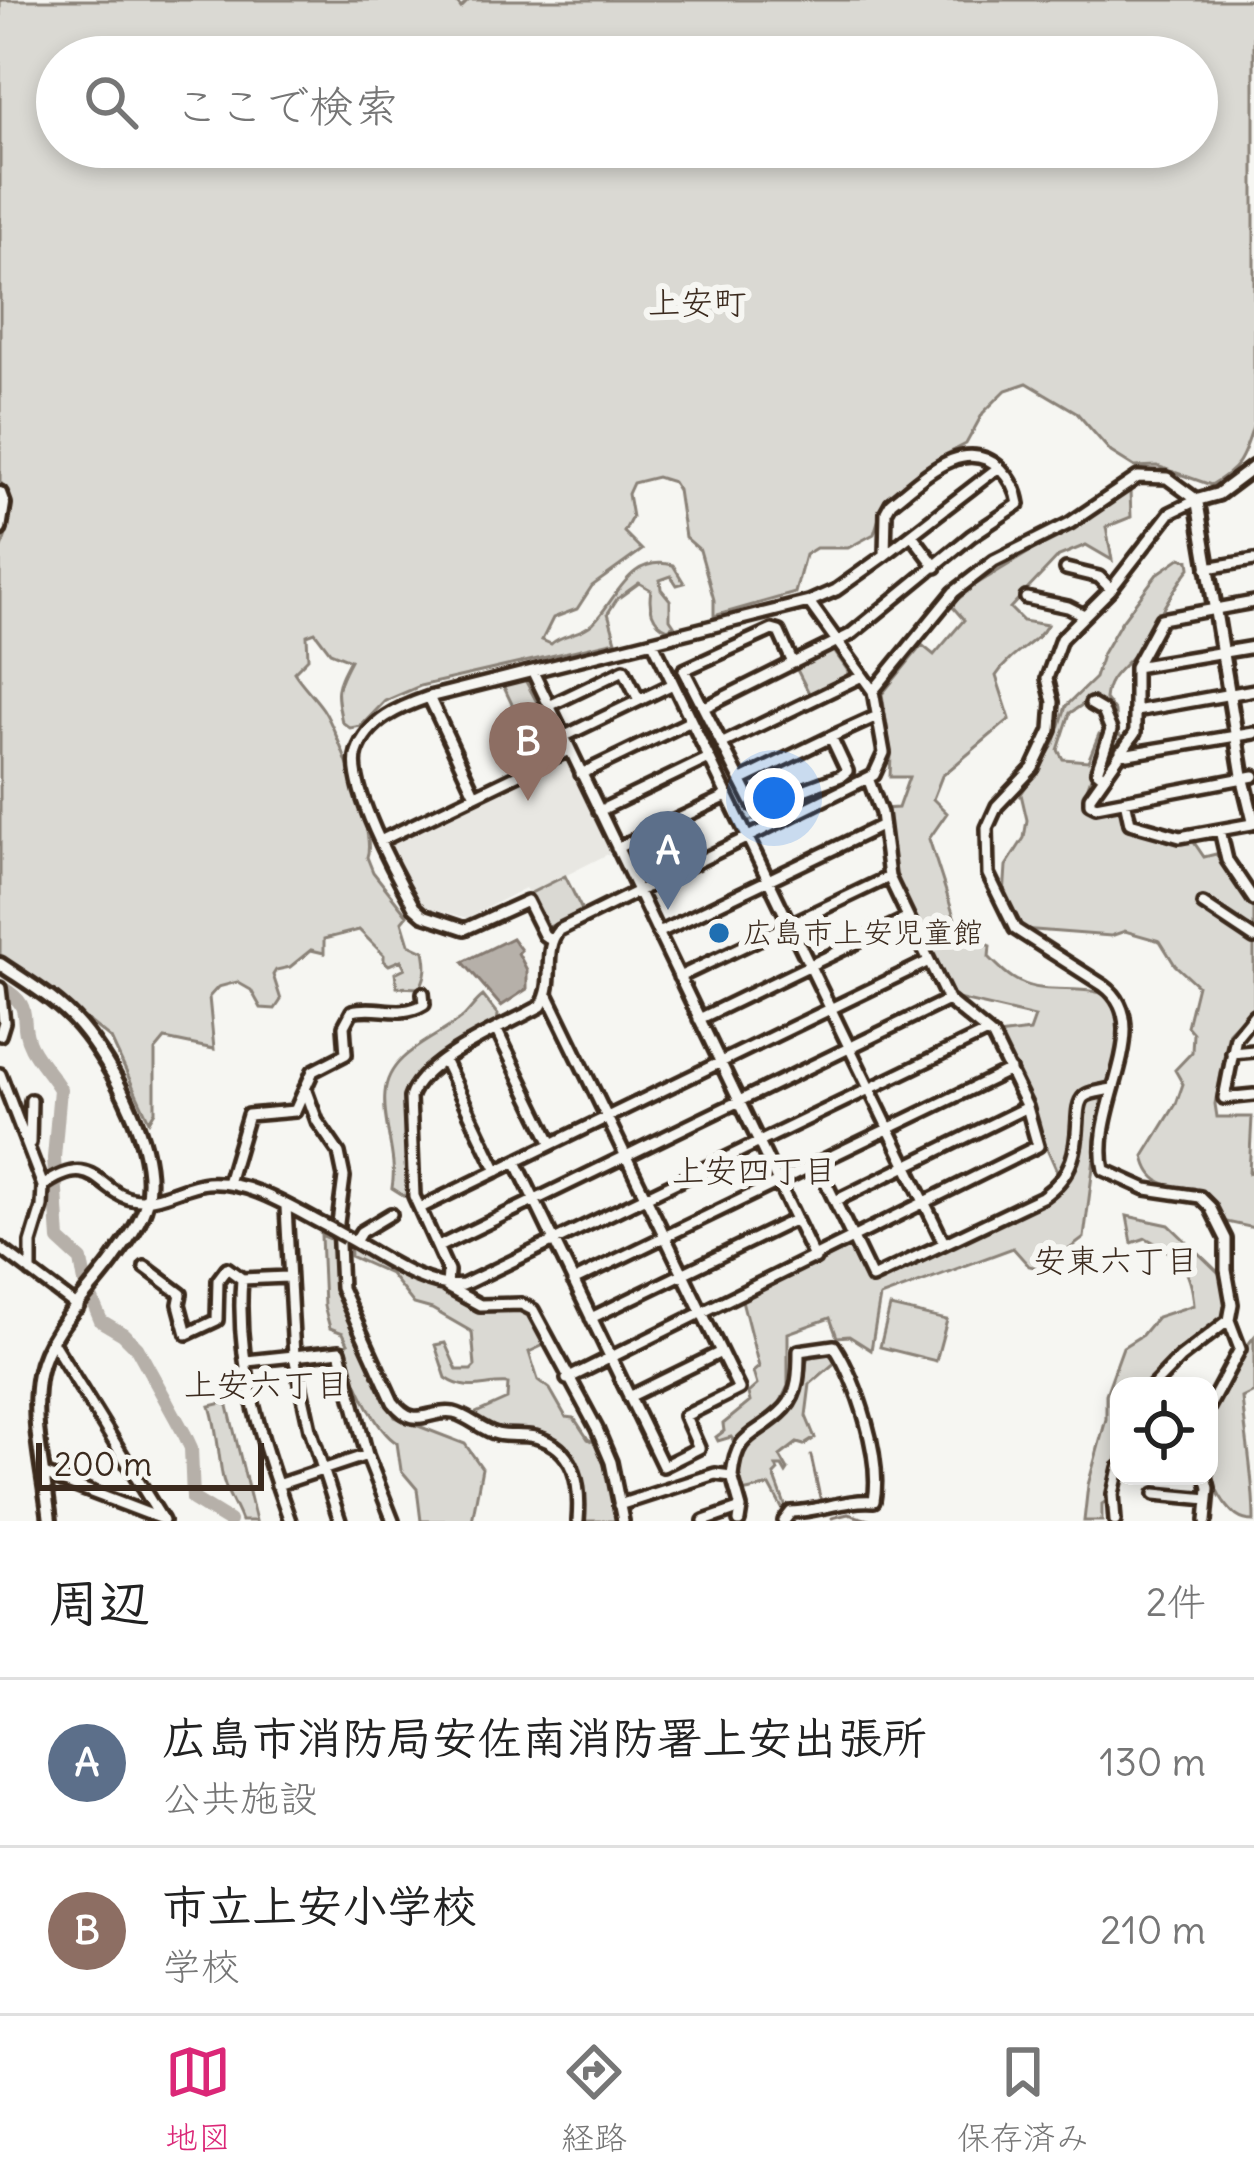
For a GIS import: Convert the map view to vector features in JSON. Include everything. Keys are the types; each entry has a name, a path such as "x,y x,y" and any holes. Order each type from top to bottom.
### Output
{"main road":[{"path":"1253,824 1197,500 1218,494 1254,467"},
{"path":"0,493 4,504 0,529"},
{"path":"0,964 48,996 79,1025 103,1059 143,1139 148,1166 147,1200 134,1229 52,1343 38,1381 50,1521"}],"street":[{"path":"705,707 850,635 1019,503 1019,496 988,459 969,455 942,464 891,502 886,512 885,555"},
{"path":"551,940 527,902 465,929 423,915 406,894 380,841 355,767 355,756 373,727 388,714 429,697 809,602 836,590 999,467"},
{"path":"447,1287 448,1271 411,1179 410,1098 422,1076 542,1006 548,996 551,940 559,930 868,778 882,764 884,753 873,691 938,608 978,572 1070,523 1130,482 1156,475 1178,484 1197,500 1170,513 1111,589 1057,645 1047,678 1053,702 1051,730 1033,768 992,814 986,858 994,892 1015,929 1121,1000 1126,1046 1111,1089 1102,1149 1104,1169 1146,1189 1187,1194 1205,1202 1226,1239 1229,1320 1240,1349 1218,1390"},
{"path":"912,535 936,567"},
{"path":"1207,568 1254,560"},
{"path":"1066,569 1099,577 1111,589"},
{"path":"1026,598 1084,615"},
{"path":"809,602 873,691"},
{"path":"1248,777 1090,803 1103,776 1135,733 1135,667 1161,620 1254,602"},
{"path":"793,662 779,632 772,630 685,668 754,805 847,771 831,737"},
{"path":"653,642 944,1243"},
{"path":"1135,667 1254,647"},
{"path":"549,706 624,670 639,700"},
{"path":"533,672 815,1259"},
{"path":"723,743 860,677"},
{"path":"563,737 673,684"},
{"path":"1136,711 1254,690"},
{"path":"429,697 475,795"},
{"path":"1091,704 1103,711 1111,730 1097,771 1103,776"},
{"path":"742,780 874,717"},
{"path":"581,774 691,721"},
{"path":"1121,752 1254,733"},
{"path":"380,841 569,750"},
{"path":"599,811 709,758"},
{"path":"567,1379 1039,1147 1010,1070 987,1031 948,1000 889,877 881,813 868,778"},
{"path":"617,848 727,796"},
{"path":"1125,800 1130,823 1180,837 1253,824"},
{"path":"658,933 881,826"},
{"path":"1220,830 1227,860 1254,900"},
{"path":"1241,880 1254,875"},
{"path":"679,977 889,877"},
{"path":"1203,904 1254,938"},
{"path":"699,1019 908,918"},
{"path":"420,1208 929,961"},
{"path":"0,988 4,1022 0,1035"},
{"path":"228,1183 248,1115 296,1111 313,1071 346,1054 344,1026 352,1011 404,1012 424,1004 423,993"},
{"path":"516,1162 662,1466 699,1448 686,1416 739,1390 548,996"},
{"path":"438,1247 948,1000"},
{"path":"1254,1015 1236,1037 1224,1098 1254,1095"},
{"path":"497,1030 552,1144"},
{"path":"447,1287 463,1285 987,1031"},
{"path":"1232,1053 1254,1051"},
{"path":"444,1060 497,1171"},
{"path":"573,1281 1010,1070"},
{"path":"0,1074 43,1186 31,1243 31,1272"},
{"path":"305,1088 317,1121 339,1153 344,1177 338,1223 341,1288 393,1402 420,1419 454,1413 495,1434 532,1436 558,1447 575,1470 578,1521"},
{"path":"817,1163 872,1278 1060,1184 1075,1154 1080,1102 1086,1094 1111,1089"},
{"path":"30,1146 31,1100"},
{"path":"835,1201 1027,1107"},
{"path":"43,1186 83,1170 95,1173 114,1192 147,1200 204,1183 228,1183 259,1192 480,1306 527,1305 597,1430 610,1462 623,1521"},
{"path":"286,1207 294,1356 303,1405 340,1521"},
{"path":"350,1239 391,1214"},
{"path":"591,1318 796,1219"},
{"path":"2,1253 80,1304"},
{"path":"145,1267 181,1294 187,1334 217,1320 218,1280 227,1268 242,1279 287,1277"},
{"path":"242,1279 240,1302 255,1425 290,1521"},
{"path":"1162,1377 1229,1320"},
{"path":"52,1343 162,1520"},
{"path":"739,1521 741,1508 732,1475 743,1438 792,1398 799,1377 799,1351 834,1346 852,1374 854,1396 867,1420 877,1474 874,1502 849,1500 814,1512 791,1512 784,1521"},
{"path":"248,1361 340,1351 367,1455 393,1521"},
{"path":"629,1397 722,1352"},
{"path":"277,1485 367,1455"},
{"path":"44,1474 162,1520"},
{"path":"619,1505 715,1474 732,1475"},
{"path":"1115,1485 1115,1521"},
{"path":"1205,1521 1207,1485"},
{"path":"1155,1494 1208,1499"},
{"path":"704,1521 741,1508"}],"shaded area":[{"path":"0,0 455,0 461,8 469,0 1254,0 1254,424 1244,453 1229,473 1211,485 1157,466 1135,467 1111,452 1076,412 1027,383 1006,390 983,413 966,444 885,499 874,534 848,548 816,548 805,555 795,593 714,616 700,550 685,537 678,490 673,482 657,477 633,483 628,494 632,517 624,532 642,550 592,586 577,609 553,618 542,640 551,644 588,627 634,572 658,563 673,565 684,583 677,585 671,576 660,580 670,600 674,625 668,629 652,613 651,590 639,583 617,599 608,613 616,641 420,686 385,701 361,726 350,728 342,722 338,696 350,660 330,652 315,632 307,635 308,658 294,672 323,709 337,739 361,806 367,857 407,915 402,921 409,944 424,951 424,978 420,988 397,987 395,973 405,968 401,960 389,965 359,930 324,939 324,953 311,950 290,967 276,970 273,975 281,1000 275,1009 261,1008 251,990 237,982 218,987 209,997 214,1049 165,1039 155,1051 155,1111 149,1121 111,1039 0,956 0,550 10,515 0,481"},
{"path":"1130,491 1131,517 1106,527 1112,560 1086,545 1059,556 1010,608 1023,621 1047,625 996,676 1010,719 942,776 933,799 947,813 929,839 959,932 990,946 989,957 1003,971 1031,986 1095,992 1117,1001 1122,1042 1102,1096 1084,1238 1043,1269 1029,1266 1013,1248 880,1297 871,1350 849,1336 837,1337 830,1318 788,1333 788,1386 779,1405 789,1413 803,1386 808,1354 825,1351 837,1361 810,1384 806,1416 815,1438 804,1445 797,1443 780,1456 786,1473 776,1466 774,1475 788,1513 784,1512 770,1486 742,1492 737,1472 742,1452 731,1437 718,1441 716,1437 724,1431 723,1424 750,1402 748,1393 757,1385 753,1372 759,1367 742,1300 850,1247 870,1283 1064,1187 997,1035 1030,1031 1035,1017 953,998 892,875 883,809 898,808 909,777 890,777 882,694 922,645 934,655 964,620 951,605 975,585"},
{"path":"1180,558 1189,560 1190,568 1106,692 1105,699 1115,712 1116,732 1125,740 1108,759 1112,724 1094,697 1070,713 1058,750 1063,759 1088,761 1099,734 1105,736 1084,798 1087,803 1099,809 1120,807 1127,828 1182,843 1193,841 1204,857 1216,854 1254,909 1254,1006 1229,1032 1215,1104 1217,1117 1252,1117 1249,1173 1254,1170 1254,1228 1222,1221 1194,1188 1155,1178 1144,1156 1183,1084 1175,1070 1192,1052 1193,1033 1187,1026 1197,985 1175,965 1160,941 1125,931 1111,936 1022,929 1004,897 1006,866 1024,838 1027,820 1021,794 1054,744 1066,706 1095,678 1121,622 1157,574"},
{"path":"834,651 848,671 847,679 811,697 795,666"},
{"path":"681,669 751,807 788,798 791,803 744,824 671,673"},
{"path":"524,678 546,719 524,730 502,683"},
{"path":"559,759 567,762 610,853 529,894 525,888 467,918 423,906 409,890 388,841"},
{"path":"565,876 584,914 546,928 529,894"},
{"path":"512,938 527,970 527,989 501,1006 463,962"},
{"path":"483,996 498,1015 497,1024 449,1049 414,1078 404,1128 410,1196 406,1197 392,1188 385,1105 388,1079 404,1057 464,1016"},
{"path":"1127,1216 1169,1225 1219,1273 1225,1293 1224,1313 1215,1328 1154,1377 1112,1377 1123,1347 1157,1317 1194,1305 1181,1264 1146,1238 1132,1243"},
{"path":"321,1235 333,1240 334,1290 395,1417 465,1444 482,1468 472,1521 421,1521 417,1489 401,1470 397,1443 364,1399 341,1346 348,1343 343,1333 330,1328 324,1306"},
{"path":"349,1239 480,1309 532,1312 544,1345 529,1352 538,1380 550,1389 566,1417 574,1418 588,1439 599,1445 618,1521 580,1521 580,1466 560,1444 526,1429 501,1433 467,1417 507,1399 508,1384 470,1386 446,1378 435,1345 445,1343 457,1370 471,1370 475,1366 472,1332 414,1304 390,1274 350,1256"},
{"path":"890,1307 947,1320 936,1361 880,1347"},
{"path":"1254,1337 1254,1392 1242,1398 1254,1521 1237,1516 1215,1485 1218,1398"},
{"path":"1110,1383 1111,1485 1108,1500 1102,1504 1102,1521 1084,1521 1088,1485 1106,1419"},
{"path":"227,1402 256,1521 241,1521 223,1480 210,1406"}],"waterway":[{"path":"0,987 19,1001 31,1047 60,1089 54,1158 59,1240 81,1260 101,1321 137,1348 185,1435 191,1448 193,1499 229,1521"},
{"path":"811,1456 821,1502"},
{"path":"832,1518 848,1514 872,1521"}],"place":[{"name":"市立上安小学校","path":"528,801"},
{"name":"広島市消防局安佐南消防署上安出張所","path":"668,910"},
{"name":"広島市上安児童館","path":"719,933"}],"district":[{"name":"上安町","path":"697,302"},
{"name":"上安四丁目","path":"754,1170"},
{"name":"安東六丁目","path":"1116,1260"},
{"name":"上安六丁目","path":"266,1384"}]}
